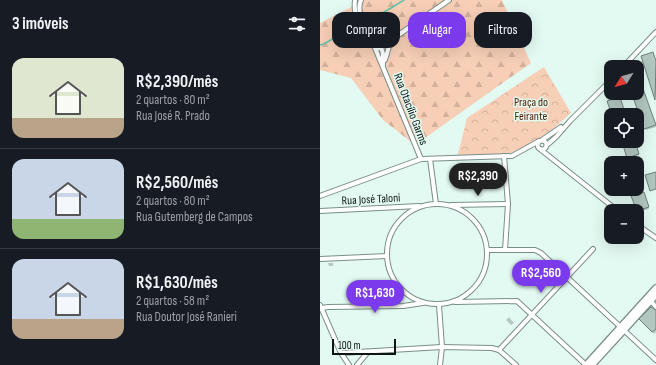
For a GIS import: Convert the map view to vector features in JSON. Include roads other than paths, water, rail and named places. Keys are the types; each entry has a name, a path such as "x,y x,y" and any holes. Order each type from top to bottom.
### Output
{"main road":[{"path":"586,365 649,299 656,288"},
{"path":"649,299 656,295"},
{"path":"592,365 622,328"}],"street":[{"path":"355,0 355,12"},
{"path":"359,12 361,0"},
{"path":"400,33 449,0"},
{"path":"630,60 656,32"},
{"path":"375,48 380,48"},
{"name":"Rua Otacílio Garms","path":"375,48 384,64 421,159"},
{"name":"Rua Otacílio Garms","path":"381,48 384,64"},
{"path":"384,64 390,48"},
{"path":"527,148 543,149 604,87"},
{"path":"320,196 421,159 430,160 515,155 553,134 570,121"},
{"path":"541,141 546,142 550,157"},
{"path":"541,141 538,143 539,148 609,204"},
{"path":"504,156 508,204 505,250"},
{"path":"430,160 436,204"},
{"path":"424,303 409,296 398,285 390,272 387,256 389,240 396,225 408,213 423,206 436,204 508,204"},
{"path":"448,205 471,217 485,238 487,250 486,266 480,282 469,294 455,302"},
{"name":"Rua José Taloni","path":"320,211 423,206"},
{"path":"644,230 656,238"},
{"path":"500,350 593,249"},
{"path":"487,250 534,250 541,253 656,360"},
{"path":"320,260 387,256"},
{"path":"649,299 656,307"},
{"path":"349,365 341,353 321,307 403,306 424,303 439,305 455,302 517,301 586,365"},
{"path":"439,305 442,347 440,365"},
{"path":"341,353 442,347 492,348 500,350 516,365"},
{"path":"357,365 368,352"}],"waterway":[{"path":"384,12 404,0"},
{"path":"320,45 332,39"}],"park label":[{"name":"Praça do Feirante","path":"531,109"}]}
